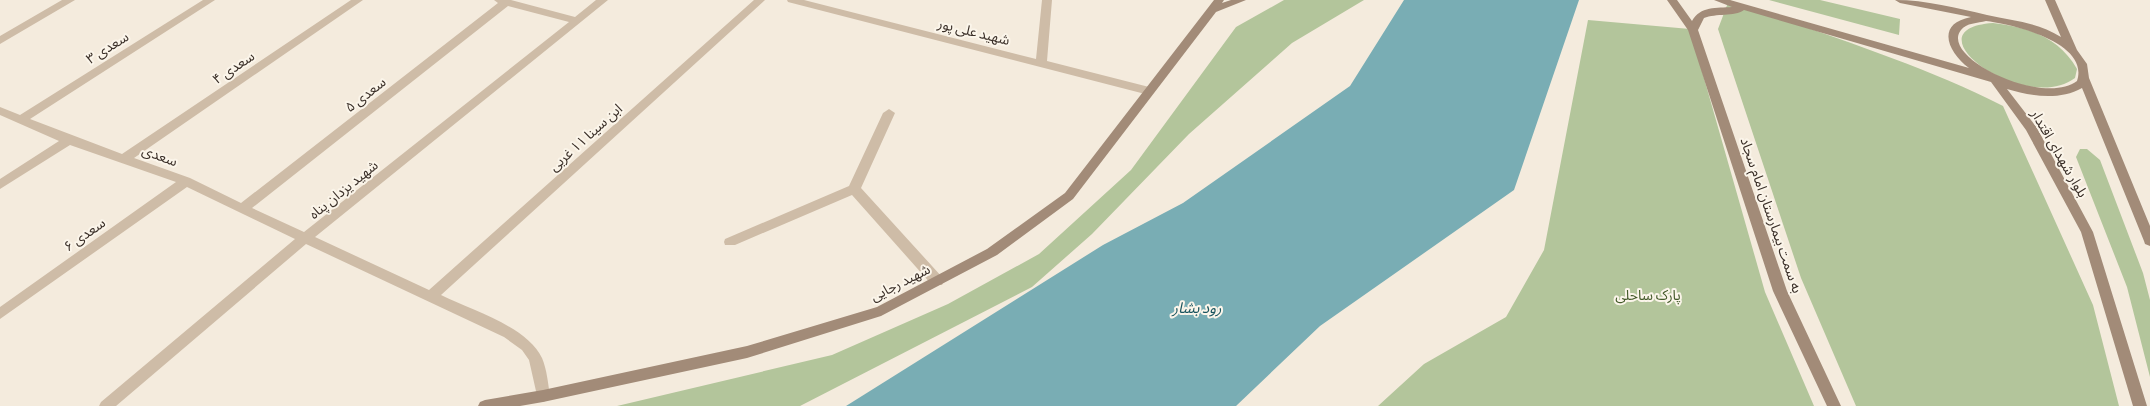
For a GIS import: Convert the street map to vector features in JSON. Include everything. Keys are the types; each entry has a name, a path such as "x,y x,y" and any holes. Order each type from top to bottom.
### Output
{"street":[{"path":"0,42 70,0"},
{"name":"سعدی ۳","path":"20,120 210,0"},
{"name":"سعدی ۴","path":"124,159 358,0"},
{"name":"شهید یزدان پناه","path":"106,406 305,238 603,0"},
{"name":"ابن سینا ۱۱ غربی","path":"430,297 760,0"},
{"name":"شهید علی پور","path":"792,0 1149,91"},
{"path":"1041,63 1046,0"},
{"name":"شهید رجایی","path":"485,406 543,396 747,352 881,311 992,252 1069,196 1215,5 1225,0"},
{"path":"1215,5 1241,0"},
{"name":"به سمت بیمارستان امام سجاد","path":"1672,0 1693,30 1780,292 1834,406"},
{"path":"1718,0 2020,88 2056,92 2074,88 2083,78"},
{"path":"1900,0 2021,24 2044,32 2072,51"},
{"path":"2050,0 2072,51 2083,66 2083,78 2150,241"},
{"path":"502,1 577,21"},
{"name":"سعدی ۵","path":"242,209 502,1"},
{"path":"1693,30 1700,16 1712,11 1733,9 1756,11"},
{"path":"1994,79 1964,60 1954,46 1952,39 1956,28 1967,21 1997,19"},
{"name":"بلوار شهدای اقتدار","path":"1994,79 2031,128 2087,232 2140,406"},
{"name":"سعدی","path":"0,111 69,140 186,181 509,333 527,344 536,357 543,396"},
{"path":"730,242 854,188 889,113"},
{"path":"0,186 69,140"},
{"name":"سعدی ۶","path":"0,314 186,181"},
{"path":"854,188 937,281"}],"green space":[{"path":"1284,0 1364,0 1292,43 1189,134 1092,234 1032,287 800,406 617,406 832,355 948,304 1039,254 1131,170 1236,27"},
{"path":"1729,0 1902,62 2003,106 2093,305 2119,406 1856,406 1801,278 1718,29"},
{"path":"1769,0 1820,0 1900,19 1899,35"},
{"name":"پارک ساحلی","path":"1588,20 1690,29 1765,292 1814,406 1378,406 1424,364 1506,317 1544,250"},
{"path":"1993,23 2018,27 2052,41 2070,58 2077,69 2075,78 2054,87 2029,86 2004,79 1982,67 1967,53 1962,39 1969,29"},
{"path":"2080,149 2087,149 2100,160 2143,273 2150,300 2150,377 2127,287 2076,157"}],"water":[{"name":"رود بشار","path":"1404,0 1579,0 1514,190 1320,326 1236,406 846,406 1103,245 1183,203 1350,86"}]}
